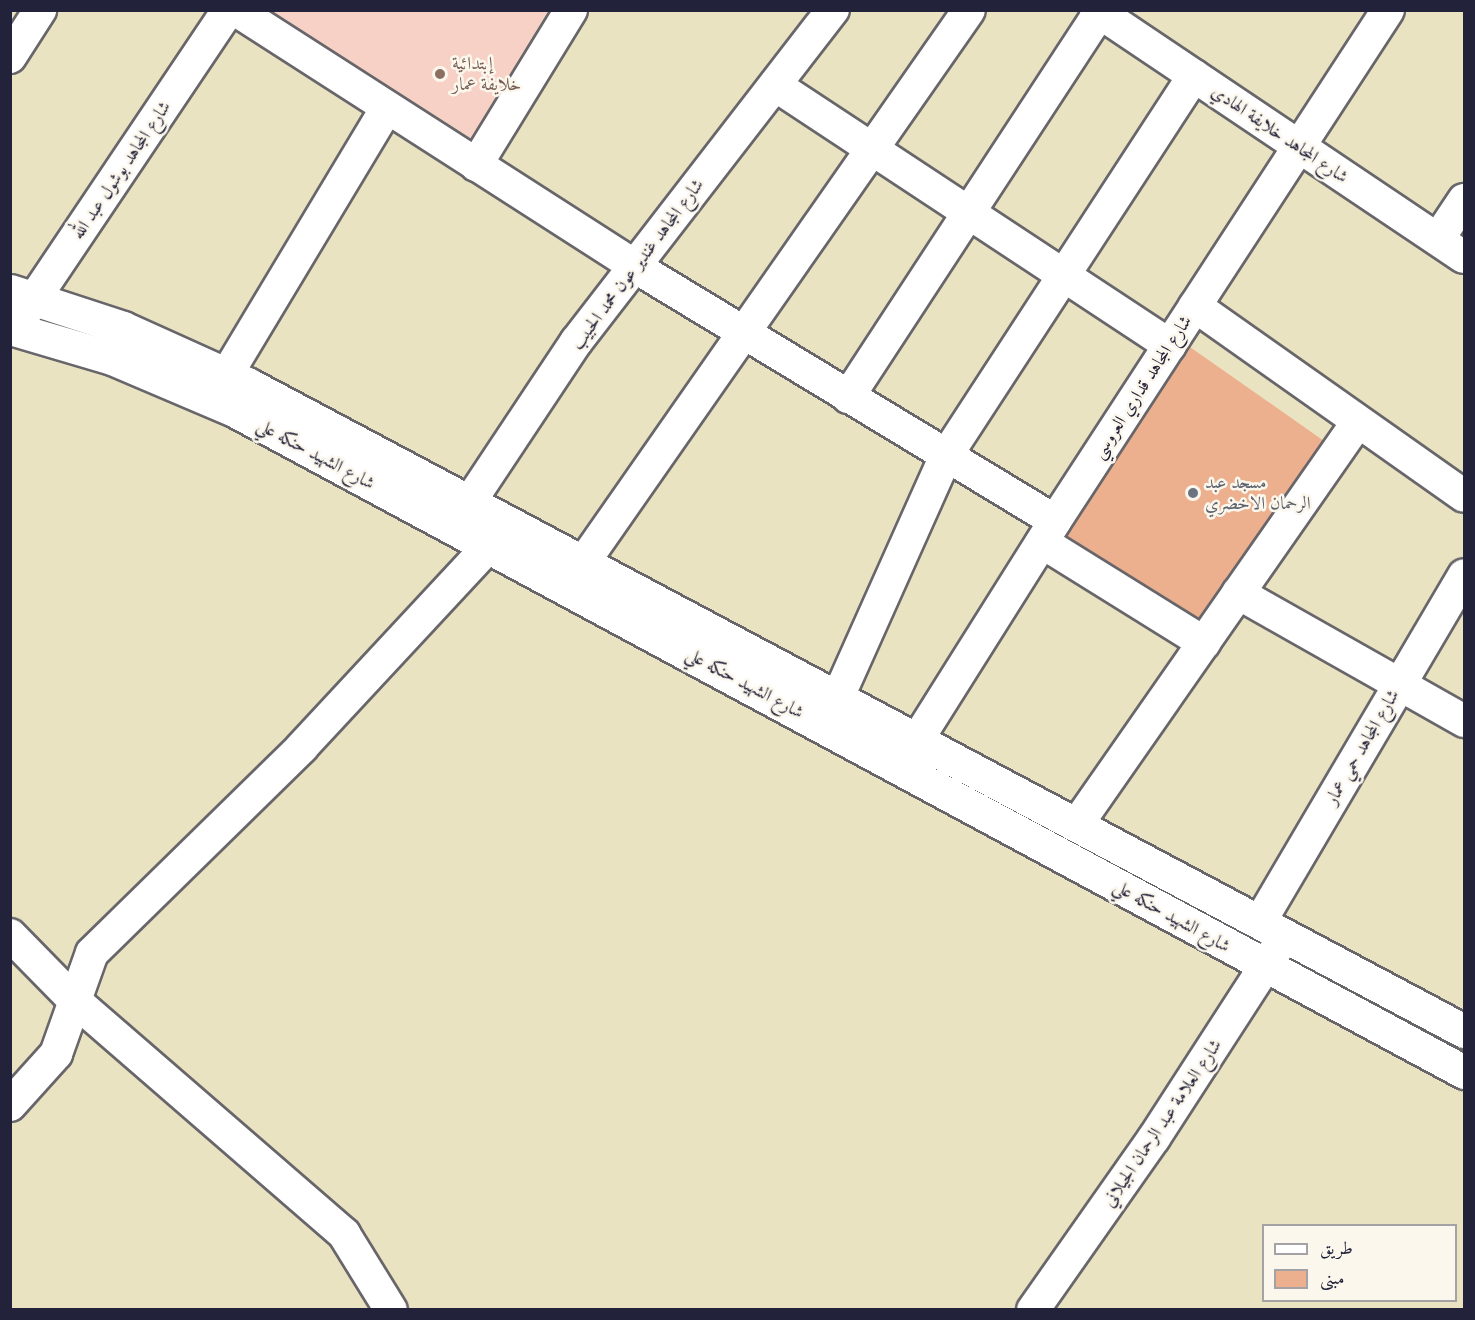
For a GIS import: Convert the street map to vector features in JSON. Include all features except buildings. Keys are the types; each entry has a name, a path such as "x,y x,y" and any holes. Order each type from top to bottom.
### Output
{"main road":[{"name":"شارع الشهيد حنكه علي","path":"23,295 123,328 227,374 461,514 489,546 1267,968 1464,1072"},
{"name":"شارع الشهيد حنكه علي","path":"12,329 112,358 196,391 461,514 583,563 1273,927 1464,1031"}],"street":[{"path":"10,57 40,10"},
{"name":"شارع المجاهد بوشول عبد الله","path":"12,329 23,295 228,10"},
{"path":"236,10 634,266 946,456 1204,643"},
{"path":"476,165 571,10"},
{"name":"شارع المجاهد غندير عون محمد الحبيب","path":"461,514 521,421 634,266 833,10"},
{"path":"583,563 969,10"},
{"name":"شارع المجاهد قداري العروسي","path":"900,767 1049,531 1388,10"},
{"path":"848,397 969,210 1107,14"},
{"name":"شارع المجاهد خلايفة الهادي","path":"1107,14 1194,76 1464,257"},
{"path":"838,697 946,456 1063,273 1194,76"},
{"path":"775,85 969,210 1170,345"},
{"path":"227,374 387,108"},
{"path":"1438,239 1464,200"},
{"path":"1195,306 1464,496"},
{"path":"1078,824 1358,422"},
{"path":"10,1105 56,1054 68,1028 73,999 92,953 302,747 489,546"},
{"name":"شارع المجاهد حمي عمار","path":"1273,927 1399,683 1464,575"},
{"path":"1238,593 1464,721"},
{"name":"شارع العلامة عبد الرحمان الجيلاني","path":"1033,1310 1154,1138 1267,968 1273,927"},
{"path":"10,935 73,999 344,1234 391,1310"}],"shaded area":[{"name":"إبتدائية خلايفة عمار","path":"270,11 548,11 471,138"}],"place":[{"name":"إبتدائية خلايفة عمار","path":"440,74"},
{"name":"مسجد عبد الرحمان الاخضري","path":"1193,493"}]}
